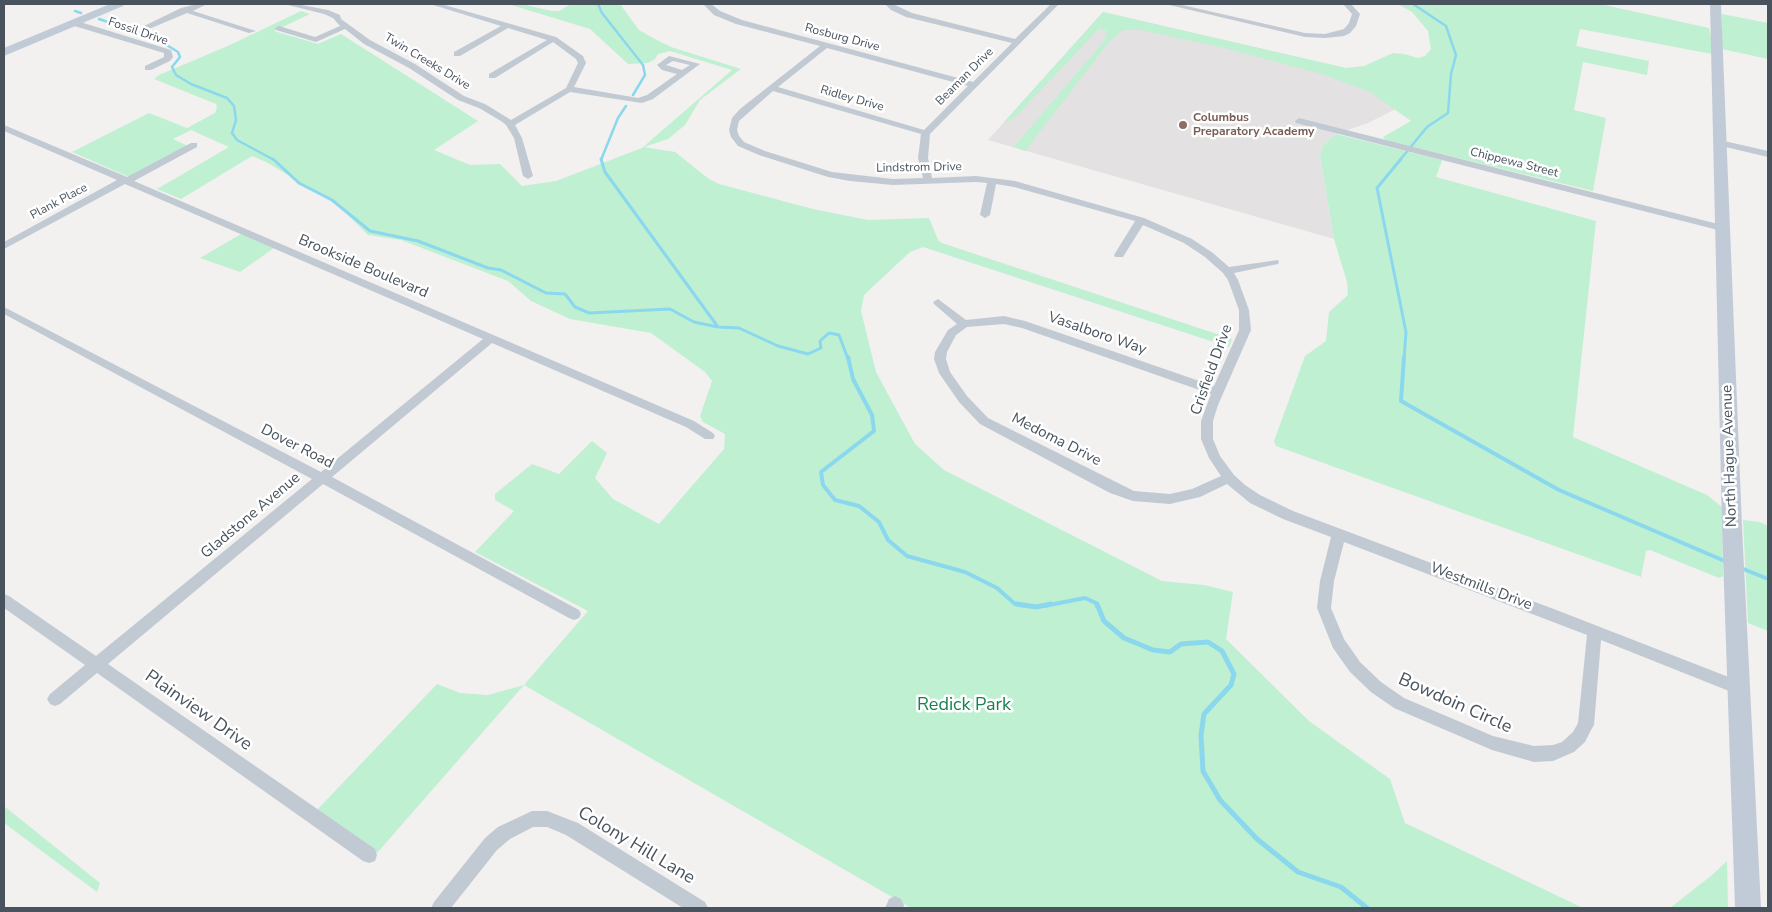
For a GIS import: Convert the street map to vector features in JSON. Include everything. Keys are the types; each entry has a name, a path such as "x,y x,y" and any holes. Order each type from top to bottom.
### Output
{"main road":[{"path":"4,52 119,4"},
{"name":"North Hague Avenue","path":"1715,4 1748,908"}],"street":[{"path":"146,27 184,10 203,4"},
{"name":"Twin Creeks Drive","path":"288,4 316,12 318,15 330,20 337,20 367,42 412,66 465,100 482,106 510,124"},
{"path":"434,4 553,39 580,58 582,63 569,89 510,124 523,152 528,176"},
{"name":"Rosburg Drive","path":"707,4 717,12 739,22 975,85"},
{"path":"889,4 909,15 1017,42"},
{"name":"Beaman Drive","path":"926,133 1054,4"},
{"path":"1169,4 1305,35 1335,36 1347,31 1353,24 1356,14 1347,4"},
{"path":"184,10 252,31"},
{"name":"Fossil Drive","path":"74,23 168,52 169,57 167,59 148,68"},
{"path":"279,28 316,40 345,26"},
{"path":"457,54 507,26"},
{"path":"492,76 553,39"},
{"name":"Lindstrom Drive","path":"826,45 742,111 735,120 733,130 735,137 741,144 762,153 831,175 870,181 992,180 1038,190 1141,220 1188,241 1209,255 1227,271"},
{"path":"569,89 639,101 650,97 685,73"},
{"name":"Ridley Drive","path":"771,88 926,133"},
{"name":"Chippewa Street","path":"1299,121 1722,228"},
{"name":"Brookside Boulevard","path":"4,128 690,424 709,436"},
{"path":"926,133 923,158 928,180"},
{"path":"1720,143 1768,154"},
{"name":"Plank Place","path":"4,246 194,145"},
{"path":"985,215 992,180"},
{"path":"1119,254 1141,220"},
{"path":"1227,271 1274,262"},
{"name":"Crisfield Drive","path":"1227,271 1233,280 1244,310 1245,330 1207,422 1207,440 1229,478"},
{"path":"938,302 964,324"},
{"name":"Dover Road","path":"4,310 574,614"},
{"name":"Vasalboro Way","path":"964,324 978,321 1004,320 1218,392"},
{"name":"Medoma Drive","path":"964,324 952,333 943,345 940,359 945,373 962,399 980,417 994,427 1115,489 1133,496 1170,499 1195,493 1229,478"},
{"name":"Gladstone Avenue","path":"55,699 491,338"},
{"name":"Westmills Drive","path":"1229,478 1255,499 1288,515 1595,631 1739,688"},
{"name":"Bowdoin Circle","path":"1339,534 1327,581 1324,608 1338,643 1355,667 1376,687 1399,703 1492,743 1534,754 1552,753 1568,747 1579,737 1586,725 1595,631"},
{"name":"Plainview Drive","path":"4,600 369,855"},
{"name":"Colony Hill Lane","path":"440,908 491,844 504,833 532,819 547,819 572,829 700,908"}],"shaded area":[{"name":"Columbus Preparatory Academy","path":"1103,12 1423,86 1394,110 1368,123 1336,134 1323,145 1320,155 1334,239 988,140"}],"green space":[{"name":"Redick Park","path":"508,4 521,4 559,11 571,4 620,4 639,30 655,39 671,47 741,69 700,100 685,125 668,139 644,147 675,152 709,179 719,184 813,209 868,220 929,218 938,240 942,243 1232,339 1229,347 923,247 910,252 864,295 861,311 876,372 915,444 944,470 1162,581 1204,585 1233,592 1226,639 1309,721 1390,779 1405,823 1583,908 911,908 524,685 588,611 475,552 514,511 495,500 495,494 532,464 559,474 592,441 607,453 595,478 613,499 659,524 724,449 725,434 703,422 700,416 712,381 705,372 651,333 570,319 531,301 508,281 401,240 368,235 339,206 268,163 252,156 181,199 157,189 229,147 191,130 173,139 188,146 129,177 72,152 149,113 187,128 215,113 216,104 154,79 159,75 230,45 301,11 310,14 274,31 318,44 341,34 478,121 434,150 470,165 500,164 522,186 556,181 642,148 732,70 670,51 658,54 655,59 648,63 628,64 590,29"},
{"path":"1398,4 1600,4 1709,28 1713,47 1712,54 1580,29 1576,46 1649,61 1647,75 1583,62 1574,110 1606,118 1593,191 1385,140 1383,137 1411,121 1370,92 1325,75 1224,48 1141,30 1123,30 1109,42 1025,151 1014,147 1105,40 1107,31 1099,29 1012,120 1004,122 1103,12 1346,68 1364,66 1393,53 1418,58 1425,56 1431,49 1428,31 1412,12"},
{"path":"1722,14 1768,23 1768,59 1722,49"},
{"path":"1336,134 1442,160 1436,177 1596,221 1573,437 1707,495 1722,507 1723,576 1719,578 1650,550 1646,551 1641,577 1276,446 1274,441 1305,356 1326,341 1329,312 1348,295 1347,282 1334,239 1320,155 1323,145"},
{"path":"241,234 274,248 240,272 200,258"},
{"path":"1743,520 1760,522 1768,526 1768,631 1748,623"},
{"path":"437,684 460,693 488,695 524,685 377,853 316,811"},
{"path":"4,806 100,883 97,892 4,823"},
{"path":"1727,861 1728,908 1670,908 1712,875"}],"waterway":[{"path":"598,4 602,13 643,65 645,75 633,95"},
{"path":"1400,160 1427,127 1448,113 1451,74 1456,55 1446,26 1413,4"},
{"path":"75,11 81,13"},
{"path":"99,19 157,39 178,52 180,57 172,67 176,75 191,84 227,98 234,106 236,120 232,133 237,140 274,160"},
{"path":"601,160 618,118 626,106"},
{"path":"273,159 299,183 332,200 370,231 418,241 488,268 501,270 546,293 565,294 575,307 589,313 670,309 694,322 718,327"},
{"path":"1401,159 1377,188 1406,332 1404,359"},
{"path":"601,160 605,172 718,327"},
{"path":"718,327 739,328 778,346 808,354 821,348 820,341 829,333 839,335 848,359"},
{"path":"848,357 853,379 872,415 874,431 821,472 823,485 835,500 859,506 879,522 888,540 907,556 965,572 997,588 1015,604 1026,606"},
{"path":"1404,357 1401,401 1559,490 1727,562"},
{"path":"1741,568 1768,579"},
{"path":"1044,606 1085,598 1096,603 1097,606"},
{"path":"1017,604 1036,607 1051,604"},
{"path":"1097,604 1104,621 1124,638 1153,650 1170,652 1181,644 1208,642 1222,651 1234,674 1231,685 1204,714 1201,735 1203,771 1220,800 1257,839 1298,872 1341,887 1367,908"}],"place":[{"name":"Columbus Preparatory Academy","path":"1183,125"}]}
